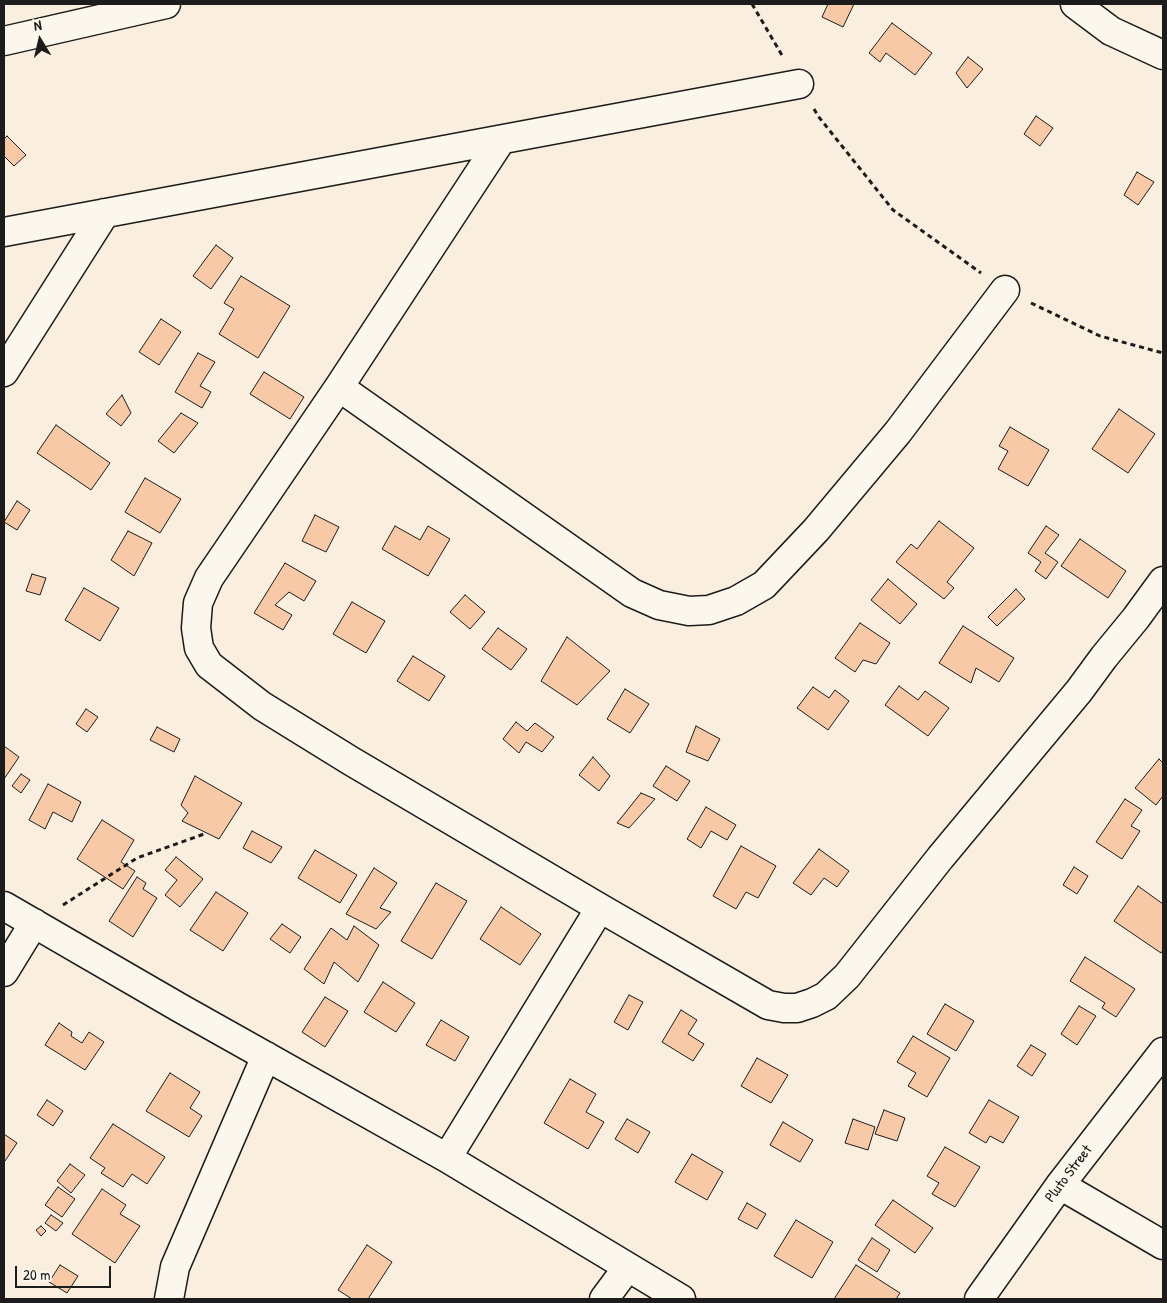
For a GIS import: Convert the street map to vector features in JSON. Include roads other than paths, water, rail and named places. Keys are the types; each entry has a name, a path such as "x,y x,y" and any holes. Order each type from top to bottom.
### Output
{"street":[{"path":"4,41 166,4"},
{"path":"1075,4 1111,30 1163,55"},
{"path":"4,232 800,84"},
{"path":"501,140 339,387 209,578 198,603 196,628 199,648 209,665 262,706 350,761 768,1005 797,1008 826,996 847,976 940,858 1079,690 1163,581"},
{"path":"4,372 106,213"},
{"path":"339,387 632,593 660,605 689,611 709,610 736,601 764,585 816,530 898,432 1005,290"},
{"path":"4,906 447,1158 681,1299"},
{"path":"447,1158 600,908"},
{"path":"4,972 34,923"},
{"name":"Pluto Street","path":"979,1299 1060,1185 1163,1052"},
{"path":"169,1299 174,1267 266,1056"},
{"path":"1060,1185 1163,1245"},
{"path":"604,1299 627,1268"}]}
